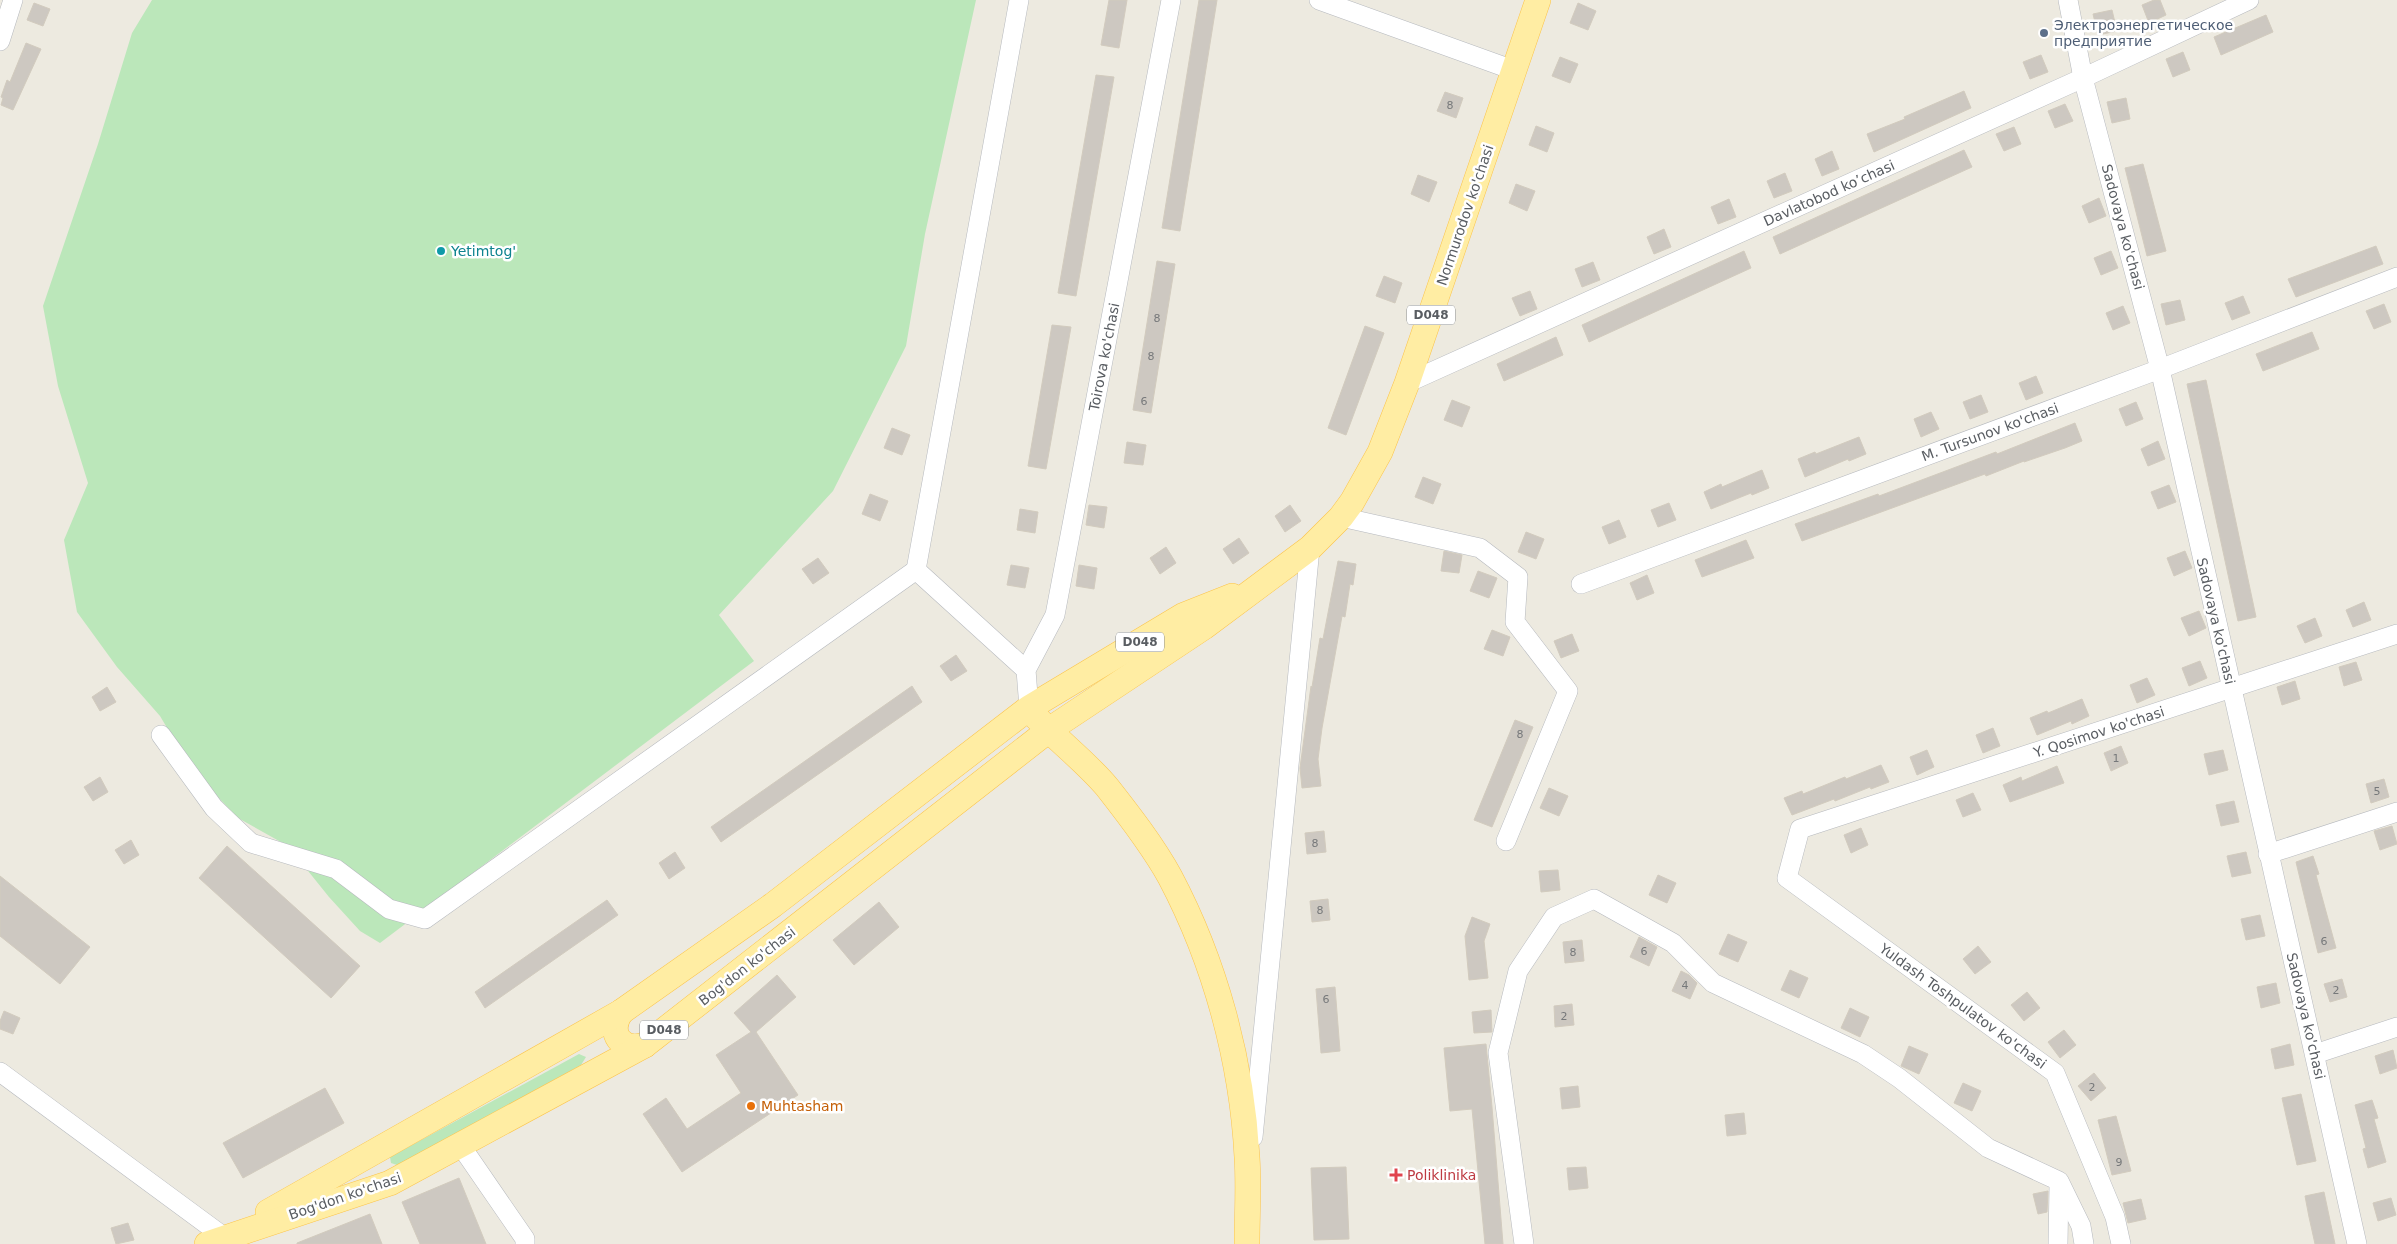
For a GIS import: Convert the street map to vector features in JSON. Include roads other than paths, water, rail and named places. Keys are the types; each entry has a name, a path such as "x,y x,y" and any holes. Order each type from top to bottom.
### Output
{"main road":[{"name":"Normurodov ko'chasi","path":"1048,730 1204,627 1310,548 1341,517 1372,469 1407,383 1516,70 1538,0"},
{"name":"Normurodov ko'chasi","path":"1029,708 1184,614 1257,588"},
{"path":"1029,708 1048,730 1100,779 1169,876 1185,908 1211,975 1233,1050 1242,1104 1248,1186 1247,1244"},
{"name":"Bog'don ko'chasi","path":"216,1241 622,1012 773,905 1029,708"},
{"name":"Bog'don ko'chasi","path":"216,1241 390,1183 645,1045 1048,730"},
{"path":"622,1012 616,1020 615,1030 618,1039 626,1046 636,1048 645,1045"}],"street":[{"path":"0,42 13,0"},
{"path":"162,735 214,808 250,844 336,869 388,909 425,919 916,570 1019,0"},
{"name":"Toirova ko'chasi","path":"1026,670 1055,615 1171,0"},
{"path":"1318,0 1516,70"},
{"name":"Sadovaya ko'chasi","path":"2068,0 2083,78 2160,369 2357,1244"},
{"name":"Davlatobod ko’chasi","path":"1407,383 2083,78 2249,0"},
{"name":"M. Tursunov ko'chasi","path":"1581,584 2160,369 2397,277"},
{"path":"1341,517 1480,548 1518,577 1515,622 1568,691 1506,841"},
{"path":"1248,1186 1310,548"},
{"path":"916,570 1026,670 1029,708"},
{"name":"Y. Qosimov ko'chasi","path":"1800,829 2232,690 2397,634"},
{"path":"2268,854 2397,812"},
{"name":"Yuldash Toshpulatov ko'chasi","path":"1800,829 1787,878 2055,1073 2115,1217 2121,1244"},
{"path":"1524,1244 1498,1053 1518,971 1554,917 1594,899 1673,943 1712,983 1862,1054 1899,1078 1988,1148 2059,1181 2081,1226 2084,1244"},
{"path":"2315,1054 2397,1028"},
{"path":"0,1072 216,1241"},
{"path":"461,1146 525,1239 525,1244"},
{"path":"2058,1244 2059,1181"}],"place":[{"name":"Электроэнергетическое предприятие","path":"2044,33"},
{"name":"Yetimtog'","path":"441,251"},
{"name":"Muhtasham","path":"751,1106"},
{"name":"Poliklinika","path":"1396,1175"}]}
